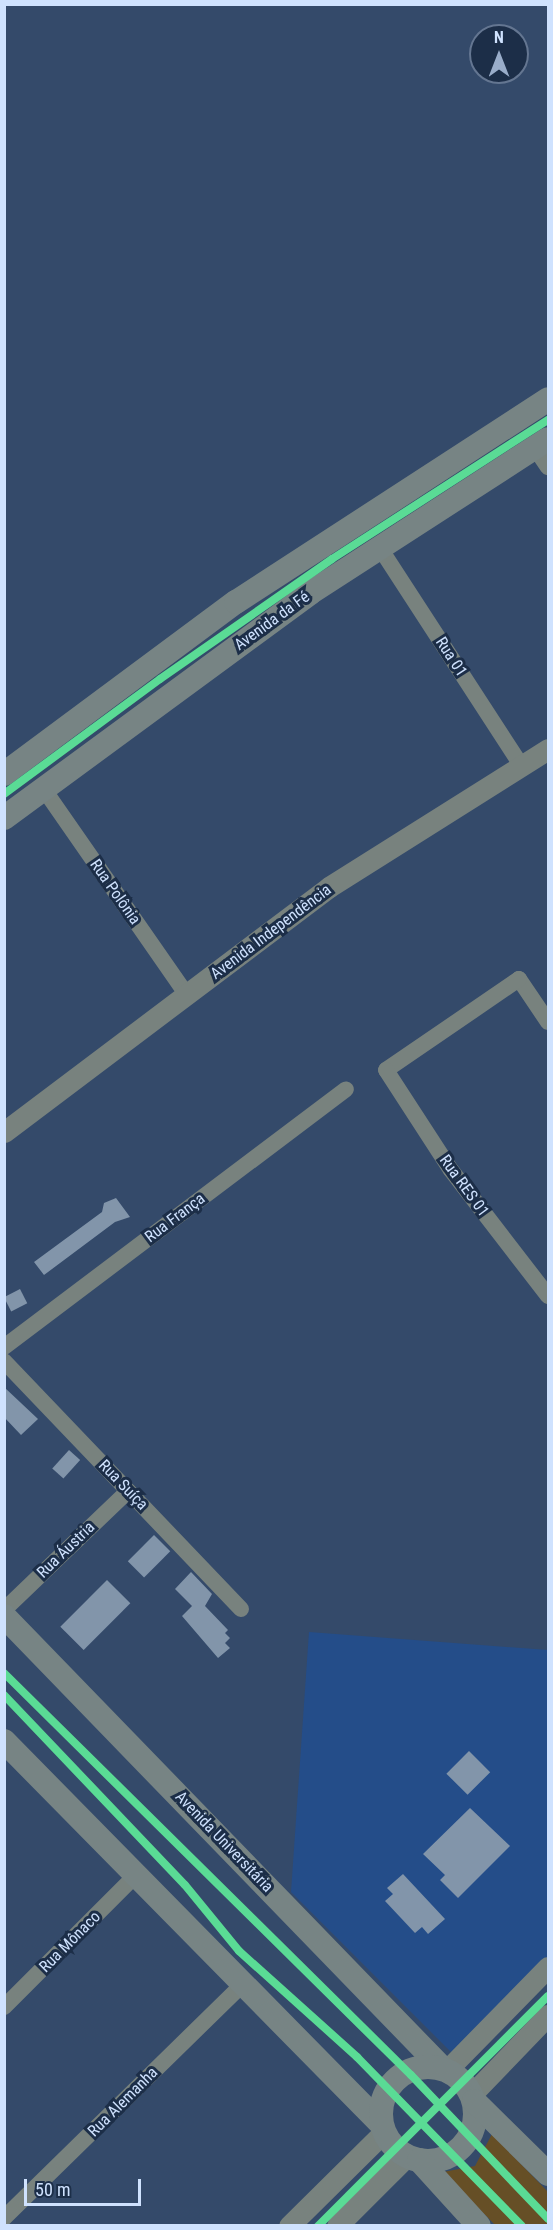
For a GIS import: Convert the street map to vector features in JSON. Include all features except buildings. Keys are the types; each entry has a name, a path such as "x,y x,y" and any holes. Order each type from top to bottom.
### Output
{"main road":[{"name":"Avenida da Fé","path":"4,774 236,602 549,399"},
{"name":"Avenida da Fé","path":"4,818 310,593 380,548 544,452"},
{"name":"Avenida Universitária","path":"4,1616 444,2069"},
{"path":"4,1741 241,1986 383,2128 399,2152 413,2158 479,2226"},
{"path":"383,2128 386,2092 396,2079 423,2066 444,2069 463,2081 473,2097 549,2174"},
{"path":"413,2158 446,2158 460,2150 476,2124 473,2097"}],"street":[{"name":"Rua 01","path":"380,548 522,767"},
{"name":"Avenida Independência","path":"4,1132 329,887 549,749"},
{"name":"Rua Polônia","path":"43,788 187,995"},
{"name":"Rua RES 01","path":"549,1022 519,979 386,1070 451,1170 549,1296"},
{"name":"Rua França","path":"4,1347 346,1089"},
{"name":"Rua Suíça","path":"4,1361 241,1609"},
{"name":"Rua Áustria","path":"4,1610 128,1491"},
{"name":"Rua Mônaco","path":"5,2007 135,1876"},
{"path":"444,2069 549,1967"},
{"name":"Rua Alemanha","path":"4,2218 241,1986"},
{"path":"473,2097 549,2015"},
{"path":"289,2226 383,2128"},
{"path":"337,2226 413,2158"}],"shaded area":[{"path":"309,1632 548,1650 548,1961 454,2055 291,1892"},
{"path":"492,2134 548,2192 548,2225 495,2225 443,2172 475,2166"}],"cycle path":[{"path":"4,794 160,679 332,559 548,420"},
{"path":"4,1673 411,2075 548,2219"},
{"path":"4,1695 185,1885 239,1951 357,2057 522,2226"},
{"path":"318,2226 548,1996"}]}
